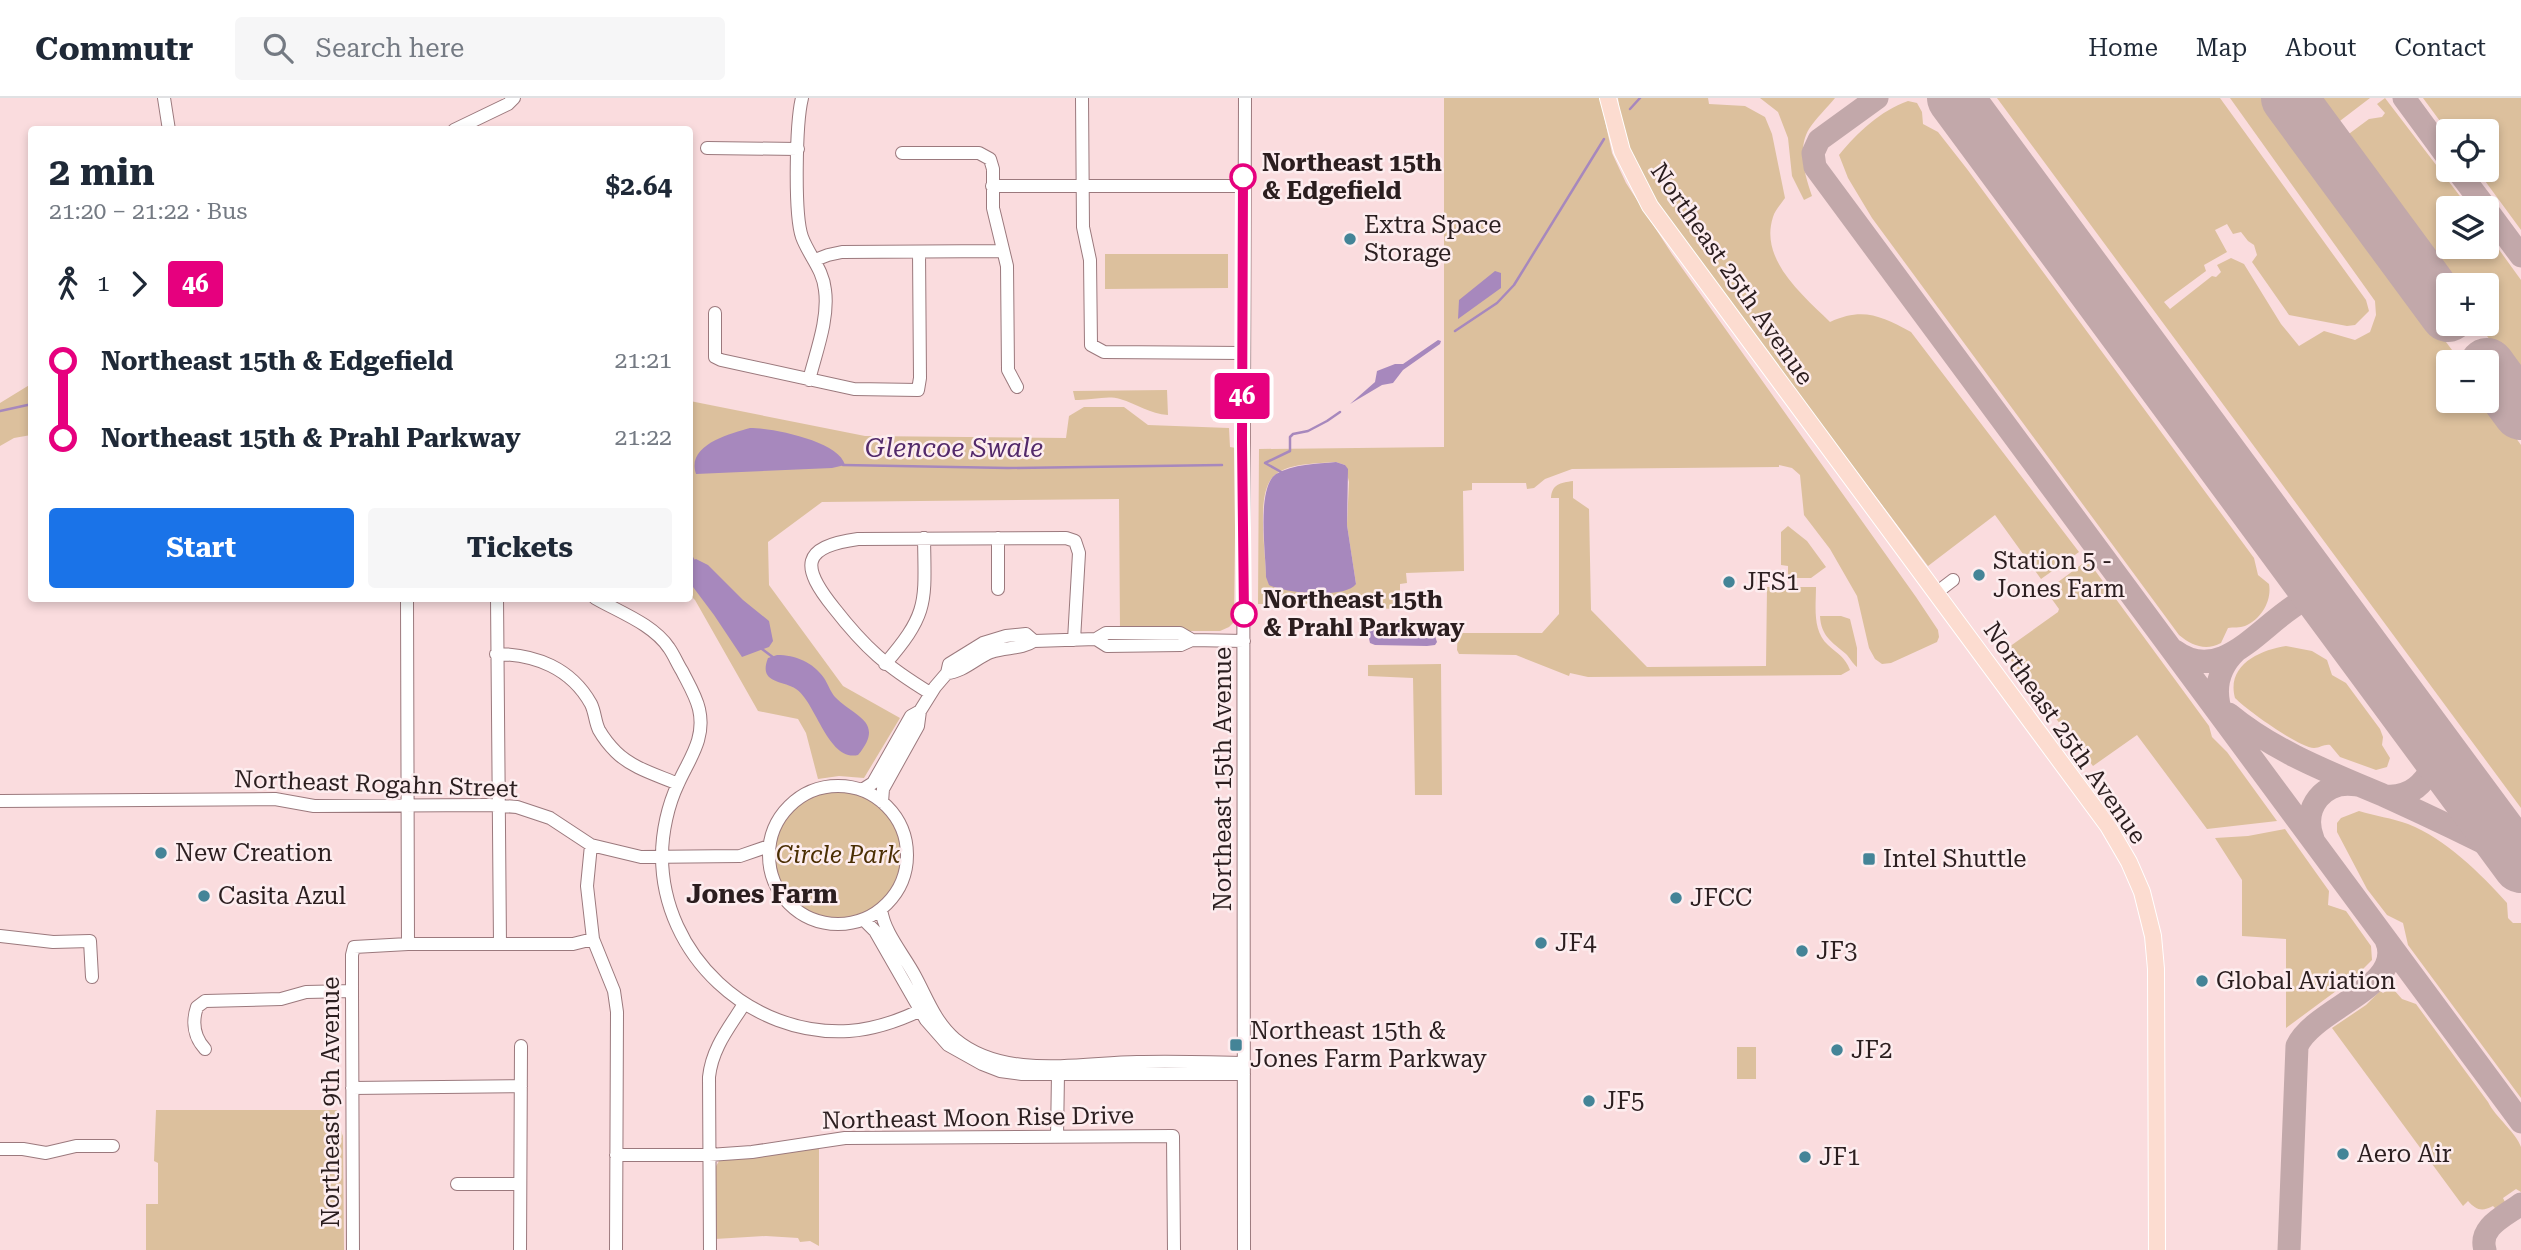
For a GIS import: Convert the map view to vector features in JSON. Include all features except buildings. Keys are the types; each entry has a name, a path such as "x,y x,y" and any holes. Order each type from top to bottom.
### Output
{"main road":[{"name":"Northeast 25th Avenue","path":"1608,98 1622,151 1650,206 2108,826 2129,862 2142,892 2153,936 2156,970 2157,1250"}],"street":[{"path":"164,98 168,126"},
{"path":"480,124 514,98"},
{"path":"802,98 799,109 798,218 802,235 824,283 825,310 809,380"},
{"path":"1082,98 1083,233 1090,260 1090,341 1094,348 1104,352 1243,353"},
{"name":"Northeast 15th Avenue","path":"1244,1250 1245,98"},
{"path":"707,148 798,149"},
{"path":"902,153 979,153 990,159 993,169 993,208 1007,266 1008,370 1017,387"},
{"path":"992,186 1243,186"},
{"path":"815,260 842,252 1002,251"},
{"path":"715,313 715,357 727,362 868,391 918,390 919,252"},
{"path":"930,693 885,664 860,642 816,586 810,567 814,557 824,548 841,541 924,538 1066,538 1075,541 1079,553 1074,640"},
{"path":"885,664 912,631 919,617 925,595 924,538"},
{"path":"998,538 998,589"},
{"path":"1936,593 1954,580"},
{"path":"407,602 408,944 573,944 593,939"},
{"path":"497,602 500,944"},
{"path":"601,602 660,637 691,688 699,709 699,736 695,752 678,784 666,821 662,857 668,900 682,937 709,975 744,1004 787,1024 829,1030 864,1029 889,1023 925,1008"},
{"path":"882,802 883,789 918,726 920,712 930,693 947,673 949,664 983,643 1006,636 1026,634 1034,641 1096,639 1107,646 1181,645 1192,640 1244,641"},
{"path":"496,653 537,659 555,667 572,680 592,705 599,729 616,752 639,768 678,784"},
{"path":"862,790 873,783 911,716 920,712"},
{"path":"586,736 599,729"},
{"path":"831,787 862,790 882,802 894,814 902,828 906,844 904,876 897,891 881,909 864,920 840,925 808,918 794,909 783,897 770,868 769,846 780,817 802,796 831,787"},
{"name":"Northeast Rogahn Street","path":"0,801 275,799 314,806 497,806 537,813 561,824 591,845 630,855 740,856 769,846"},
{"path":"591,845 587,886 593,939 614,991 617,1012 616,1250"},
{"name":"Northeast Rogahn Street","path":"740,856 761,862 770,868"},
{"path":"881,909 885,925 916,978 933,1029 948,1045 972,1060 1000,1071 1014,1073 1244,1069"},
{"path":"864,920 875,931 925,1008 966,1047 984,1055 1013,1063 1091,1066 1132,1062 1244,1069"},
{"path":"0,936 53,942 90,941 92,977"},
{"name":"Northeast 9th Avenue","path":"353,1250 352,955 358,945 408,944"},
{"path":"205,1049 197,1038 195,1018 197,1007 205,1001 281,999 310,992 352,991"},
{"path":"710,1250 711,1061 717,1045 744,1004"},
{"path":"520,1250 521,1046"},
{"path":"1057,1137 1058,1074"},
{"path":"352,1088 521,1086"},
{"name":"Northeast Moon Rise Drive","path":"617,1155 752,1152 845,1138 1173,1136 1174,1250"},
{"path":"0,1149 46,1153 76,1146 113,1146"},
{"path":"457,1184 520,1184"}],"green space":[{"path":"1444,98 1600,98 1612,153 1626,183 1672,254 1916,597 1938,630 1939,637 1937,642 1891,663 1882,664 1875,659 1869,648 1857,596 1830,549 1804,515 1800,475 1792,468 1779,465 1572,469 1527,489 1526,483 1472,483 1472,490 1463,491 1464,571 1406,573 1407,583 1400,584 1400,604 1406,605 1402,610 1371,607 1365,609 1363,603 1258,604 1259,449 1444,447","holes":["1336,462 1345,465 1349,482 1347,525 1356,584 1266,577 1263,511 1264,498 1272,478 1285,469 1302,465"]},
{"path":"1618,98 1708,98 1709,104 1745,106 1765,117 1772,134 1785,198 1773,217 1770,233 1772,248 1786,276 1830,322 1852,315 1872,315 1911,332 2079,552 2041,579 1995,515 1928,566 1664,215 1647,187 1628,145"},
{"path":"1760,98 1835,98 1805,137 1803,162 1812,196 1804,200 1792,176 1788,138 1778,112"},
{"path":"1997,98 2220,98 2366,300 2369,311 2355,325 2347,326 2289,315 2252,262 2257,255 2254,245 2241,232 2233,234 2227,224 2215,230 2227,252 2204,265 2206,271 2164,302 2170,309 2212,276 2216,277 2221,272 2217,265 2231,258 2244,264 2281,324 2299,346 2324,331 2355,340 2370,332 2376,315 2375,301 2230,98 2265,98 2436,328 2436,336 2442,336 2452,350 2436,350 2436,413 2498,413 2521,445 2521,808"},
{"path":"2311,98 2370,98 2332,127"},
{"path":"2385,98 2436,165 2436,182 2449,182 2460,196 2436,196 2436,259 2499,259 2499,250 2521,280 2521,381 2487,336 2499,336 2499,273 2440,273 2342,139 2369,119 2382,117 2385,113 2377,104"},
{"path":"2423,98 2521,98 2521,230 2499,200 2499,196 2496,196 2486,182 2499,182 2499,119 2438,119"},
{"path":"1908,101 1917,103 1922,112 1923,124 1938,132 1967,169 2254,558 2258,575 2269,584 2267,602 2261,614 2251,623 2243,627 2228,628 2221,643 2210,647 2199,646 2179,635 1872,218 1848,178 1839,155 1870,123 1888,110"},
{"path":"1105,254 1228,254 1228,288 1105,289"},
{"path":"28,386 28,436 14,438 0,446 0,403"},
{"path":"1167,390 1168,415 1115,398 1075,400 1073,391"},
{"path":"693,402 865,436 1066,438 1069,416 1084,407 1124,407 1148,425 1229,428 1230,447 1236,448 1234,622 1220,631 1120,631 1119,499 822,502 768,542 769,585 843,686 900,718 864,778 839,776 818,779 806,733 798,719 758,711 695,600"},
{"path":"1573,481 1573,498 1589,509 1591,610 1647,667 1766,666 1767,587 1816,587 1819,633 1850,670 1841,675 1588,677 1570,673 1569,676 1516,655 1459,654 1458,627 1461,627 1461,633 1542,633 1559,614 1559,498 1551,498 1558,485"},
{"path":"1788,526 1807,541 1826,567 1811,578 1788,578 1788,566 1781,565 1781,532"},
{"path":"2085,562 2091,565 2209,726 2212,737 2227,752 2277,821 2207,829 2137,735 2093,766 2019,671 2008,656 2009,647 2058,612 2059,609 2046,591"},
{"path":"1820,616 1850,619 1857,648 1857,667 1828,638"},
{"path":"2286,646 2312,651 2327,660 2332,675 2346,683 2380,729 2382,745 2390,758 2387,767 2376,770 2340,757 2330,745 2314,748 2307,746 2273,727 2235,698 2234,686 2240,668 2266,651"},
{"path":"1441,664 1442,795 1415,795 1413,678 1368,676 1368,665"},
{"name":"Circle Park","path":"838,790 863,795 884,809 898,830 903,855 898,880 884,901 863,915 838,920 813,915 792,901 778,880 773,855 778,830 792,809 813,795"},
{"path":"2359,811 2408,824 2436,838 2474,869 2507,903 2508,918 2513,923 2521,923 2521,1098 2408,945 2403,923 2387,915 2367,889 2337,832 2337,823 2341,818"},
{"path":"2285,829 2329,891 2328,905 2346,911 2371,946 2372,960 2355,977 2286,1028 2286,939 2242,936 2242,880 2215,838 2248,836"},
{"path":"2394,990 2402,999 2416,1004 2521,1147 2521,1192 2516,1189 2503,1198 2506,1204 2497,1210 2493,1206 2479,1209 2468,1201 2463,1206 2332,1028 2366,1005 2380,991 2383,993"},
{"path":"1737,1047 1756,1047 1756,1079 1737,1079"},
{"path":"156,1110 337,1110 343,1136 344,1250 146,1250 146,1204 158,1204 158,1163 154,1161"},
{"path":"819,1146 819,1246 810,1241 800,1242 798,1238 766,1236 715,1239 715,1168 719,1161"}],"shaded area":[{"path":"1495,271 1501,273 1501,288 1458,319 1459,300"},
{"path":"1438,340 1441,341 1440,344 1403,370 1393,383 1382,385 1350,404 1375,382 1377,371 1403,364"},
{"path":"750,428 788,433 818,443 831,449 845,465 832,468 696,474 697,455 703,448 711,442"},
{"path":"1336,462 1348,469 1347,525 1356,584 1350,589 1328,593 1300,592 1269,585 1266,577 1264,507 1270,482 1276,474 1290,468"},
{"path":"696,559 708,565 743,600 769,621 773,641 769,647 742,657 693,587 693,560"},
{"path":"1371,628 1434,633 1437,642 1427,646 1375,645 1370,643 1368,634"},
{"path":"777,655 797,658 815,668 835,697 864,721 869,734 858,755 848,755 830,741 810,706 796,689 769,677 766,673 768,658"}],"waterway":[{"name":"Glencoe Swale","path":"1630,109 1640,98"},
{"name":"Glencoe Swale","path":"1455,331 1497,303 1514,285 1604,139"},
{"name":"Glencoe Swale","path":"0,411 28,405"},
{"name":"Glencoe Swale","path":"1283,473 1265,463 1290,451 1290,437 1293,434 1308,431 1340,412"},
{"name":"Glencoe Swale","path":"843,465 1008,468 1222,465"},
{"path":"762,649 774,658"}],"taxiway":[{"path":"1877,98 1819,140 1813,153 1815,167 2521,1122"},
{"path":"2404,98 2436,142"},
{"path":"2466,182 2477,196"},
{"path":"2499,226 2521,256"},
{"path":"2175,651 2193,660 2210,661 2226,656 2242,646 2304,600 2316,600 2330,606"},
{"path":"2222,715 2218,697 2219,680 2225,665 2236,651"},
{"path":"2229,714 2284,751 2418,811 2516,859"},
{"path":"2385,796 2412,791 2425,779 2441,757"},
{"path":"2313,839 2310,817 2318,798 2335,787 2357,785"},
{"path":"2289,1250 2297,1046 2307,1032 2372,984 2383,971 2389,956 2386,940"},
{"path":"2485,1250 2485,1235 2489,1229 2521,1204"}],"runway":[{"path":"1955,98 2521,865"},
{"path":"2289,98 2436,298"},
{"path":"2499,382 2521,412"}],"bus line":[{"name":"46","path":"1243,177 1244,614"}],"place":[{"name":"Northeast 15th & Edgefield","path":"1243,177"},
{"name":"Extra Space Storage","path":"1350,239"},
{"name":"Station 5 - Jones Farm","path":"1979,575"},
{"name":"JFS1","path":"1729,582"},
{"name":"Northeast 15th & Prahl Parkway","path":"1244,614"},
{"name":"New Creation","path":"161,853"},
{"name":"Intel Shuttle","path":"1869,859"},
{"name":"Casita Azul","path":"204,896"},
{"name":"JFCC","path":"1676,898"},
{"name":"JF4","path":"1541,943"},
{"name":"JF3","path":"1802,951"},
{"name":"Global Aviation","path":"2202,981"},
{"name":"Northeast 15th & Jones Farm Parkway","path":"1236,1045"},
{"name":"JF2","path":"1837,1050"},
{"name":"JF5","path":"1589,1101"},
{"name":"Aero Air","path":"2343,1154"},
{"name":"JF1","path":"1805,1157"}],"district":[{"name":"Jones Farm","path":"762,894"}]}
